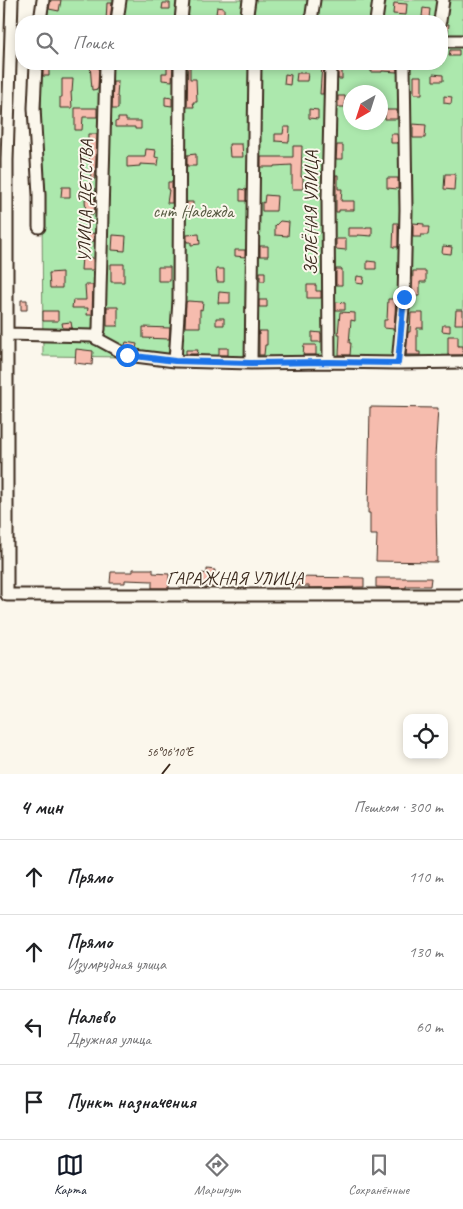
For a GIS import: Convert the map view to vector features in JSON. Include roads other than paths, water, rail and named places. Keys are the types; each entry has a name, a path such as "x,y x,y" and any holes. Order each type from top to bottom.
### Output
{"street":[{"path":"12,0 15,30"},
{"path":"41,15 43,0"},
{"path":"119,15 120,0"},
{"path":"182,15 183,0"},
{"path":"247,15 249,0"},
{"path":"312,15 314,0"},
{"path":"377,15 379,0"},
{"path":"441,15 443,0"},
{"path":"448,41 463,41"},
{"path":"15,55 8,160 7,334 92,336 127,355 175,361 251,363 463,362"},
{"path":"36,70 34,108 39,227"},
{"name":"УЛИЦА ДЕТСТВА","path":"97,339 99,329 106,70"},
{"path":"175,361 178,300 180,70"},
{"path":"251,363 255,70"},
{"name":"ЗЕЛЁНАЯ УЛИЦА","path":"328,362 330,70"},
{"path":"398,363 404,288 406,210 404,70"},
{"name":"ГАРАЖНАЯ УЛИЦА","path":"7,334 7,595 463,595"}],"park label":[{"name":"снт Надежда","path":"193,211"}]}
